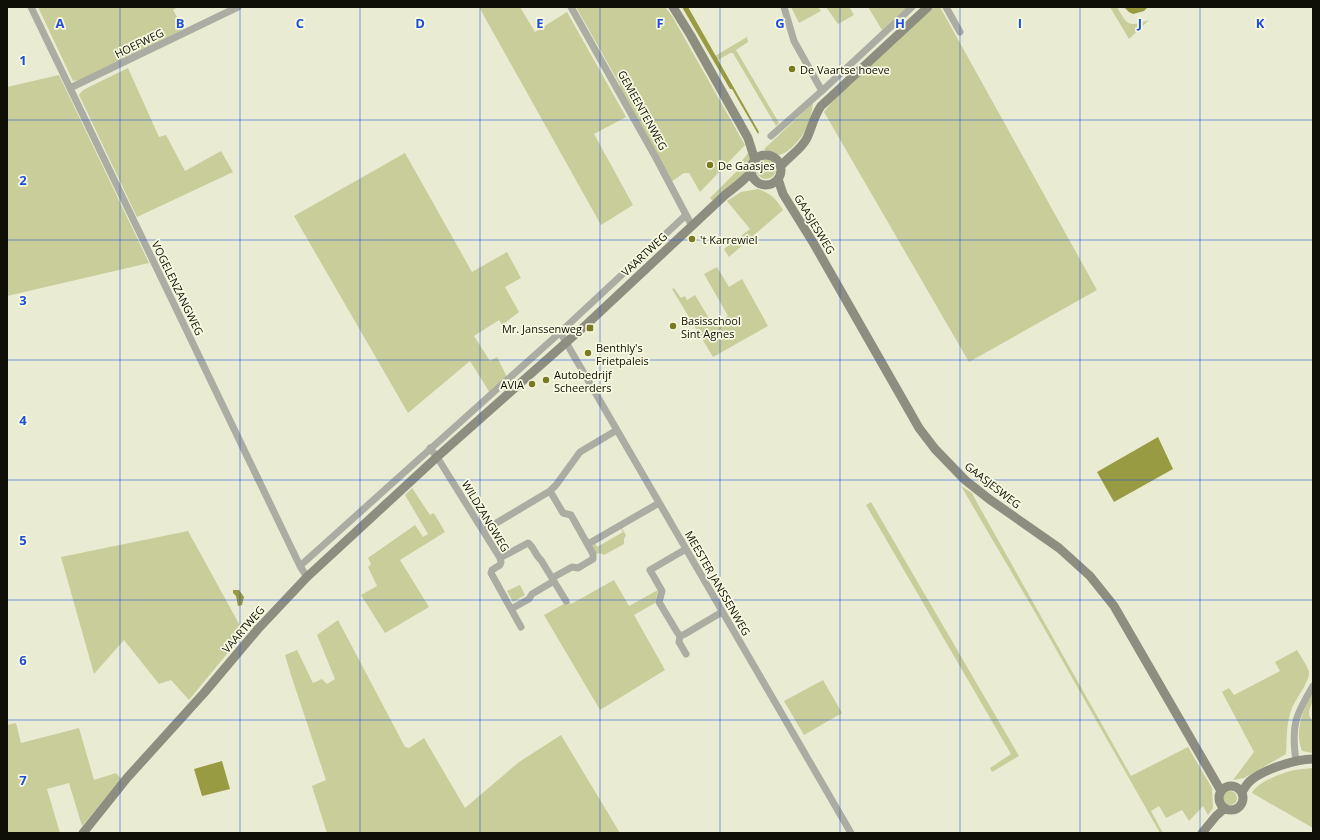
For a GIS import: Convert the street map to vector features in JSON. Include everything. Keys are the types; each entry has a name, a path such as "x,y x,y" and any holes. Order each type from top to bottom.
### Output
{"street":[{"name":"VOGELENZANGWEG","path":"31,7 300,566 307,577"},
{"name":"HOEFWEG","path":"70,88 238,7"},
{"name":"GEMEENTENWEG","path":"571,7 656,158 692,226"},
{"path":"673,7 691,36 748,138 755,160"},
{"path":"784,7 794,41 823,90 831,97"},
{"path":"771,136 912,7"},
{"path":"778,162 800,148 806,138 815,114 821,106 928,7"},
{"path":"946,7 960,32"},
{"path":"748,138 764,155 768,155 778,162 781,173 774,182 762,184 753,176 752,167 755,160 764,155"},
{"name":"VAARTWEG","path":"83,833 128,778 204,693 258,629 307,577 437,457 567,343 725,195 739,184 753,176"},
{"name":"GAASJESWEG","path":"774,182 810,237 919,428 935,449 965,480 989,499 1059,548 1090,576 1114,606 1212,775 1223,789"},
{"name":"VAARTWEG","path":"300,566 560,332 686,215"},
{"path":"560,332 567,343"},
{"name":"MEESTER JANSSENWEG","path":"567,343 851,833"},
{"path":"483,531 550,491 580,452 617,430"},
{"path":"430,448 437,457"},
{"name":"WILDZANGWEG","path":"437,457 500,558 500,565 492,570 491,573 522,627"},
{"path":"511,609 529,599 532,594 572,567 578,568 591,561 593,557 593,552 571,515 563,513 550,491"},
{"path":"588,544 659,503"},
{"path":"500,558 525,543 528,543 541,560 566,601"},
{"path":"686,549 650,570 662,591 659,602 680,636 679,642 686,654"},
{"path":"680,636 722,612"},
{"path":"1296,761 1294,743 1295,724 1302,705 1313,686"},
{"path":"1239,790 1264,773 1277,767 1296,761 1313,759"},
{"path":"1232,786 1239,790 1242,801 1239,806 1231,810 1223,806 1219,797 1223,789 1232,786"},
{"path":"1202,833 1216,816 1217,810 1223,806"}],"green space":[{"path":"38,7 178,7 173,10 184,29 79,80 73,81"},
{"path":"479,7 520,7 535,32 567,12 626,117 594,134 633,205 601,225"},
{"path":"576,7 665,7 672,16 745,145 700,192 689,173 684,173 671,182 618,89 620,85"},
{"path":"791,7 818,7 821,11 799,23"},
{"path":"826,7 852,7 850,8 854,15 838,24"},
{"path":"868,7 907,7 882,30"},
{"path":"934,7 940,7 1097,290 969,362 824,112 835,98"},
{"path":"1110,7 1117,7 1126,21 1132,24 1149,20 1129,39"},
{"path":"747,37 748,42 736,50 779,123 776,126 733,53 730,53 718,60 715,56"},
{"path":"128,68 159,137 166,135 185,171 221,151 233,172 137,217 79,95 87,88"},
{"path":"59,75 149,263 7,296 7,87"},
{"path":"813,103 807,128 799,140 791,148 778,155 772,154 764,149"},
{"path":"749,152 750,160 744,174 713,201 710,198 741,167 741,162"},
{"path":"405,153 472,272 507,252 521,278 505,287 519,312 502,325 499,320 474,336 490,361 497,357 507,377 490,393 470,361 408,413 294,216"},
{"path":"762,159 770,159 776,165 776,173 770,179 762,179 756,173 756,165"},
{"path":"758,189 773,197 783,210 729,257 724,249 750,229 727,201 741,192"},
{"path":"717,267 729,287 742,279 768,326 713,357 672,289 674,288 681,298 685,296 687,300 695,295 713,325 728,316 704,274"},
{"path":"961,486 972,493 1131,776 1188,747 1212,788 1213,808 1208,815 1203,806 1189,821 1182,810 1166,818 1159,806 1151,811 1163,833 1160,833 1036,614"},
{"path":"412,488 430,515 433,513 435,515 445,532 400,560 429,607 385,633 361,595 377,586 368,567 371,564 368,558 415,525 423,537 428,534 405,495"},
{"path":"871,502 1019,756 992,772 990,768 1011,754 866,505"},
{"path":"621,527 626,535 624,544 604,555 600,553 596,554 592,546 595,543 597,547 623,532 620,528"},
{"path":"188,531 244,633 189,700 171,680 159,684 124,640 94,674 61,557"},
{"path":"614,580 629,606 658,590 655,603 634,615 665,670 600,710 544,615 569,601 571,604"},
{"path":"520,585 525,595 513,602 507,591"},
{"path":"338,620 405,747 409,748 424,738 465,808 519,762 561,735 620,833 327,833 312,786 326,780 285,655 297,650 313,683 322,679 327,684 335,679 317,635"},
{"path":"1297,650 1307,667 1309,676 1290,714 1287,731 1286,754 1244,778 1233,780 1254,752 1222,692 1229,688 1234,695 1280,671 1275,662"},
{"path":"823,680 842,713 804,735 784,701"},
{"path":"1313,692 1313,700 1309,714 1313,721 1313,753 1302,751 1299,728 1303,713"},
{"path":"16,723 21,743 79,728 94,780 116,773 121,779 82,826 69,783 47,789 60,833 7,833 7,725"},
{"path":"1313,768 1313,828 1252,793 1259,785 1277,776 1294,770"},
{"path":"1227,791 1233,791 1237,795 1237,801 1233,805 1227,805 1223,801 1223,795"}],"shaded area":[{"path":"682,7 688,7 759,132 758,134 732,89 730,89"},
{"path":"1124,7 1148,7 1144,11 1133,14"},
{"path":"1158,437 1173,469 1114,502 1097,472"},
{"path":"233,590 239,590 244,597 242,605 238,606"},
{"path":"222,761 230,789 202,796 194,769"}],"place":[{"name":"De Vaartse hoeve","path":"792,69"},
{"name":"De Gaasjes","path":"710,165"},
{"name":"'t Karrewiel","path":"692,239"},
{"name":"Basisschool Sint Agnes","path":"673,326"},
{"name":"Mr. Janssenweg","path":"590,328"},
{"name":"Benthly's Frietpaleis","path":"588,353"},
{"name":"Autobedrijf Scheerders","path":"546,380"},
{"name":"AVIA","path":"532,384"}]}
